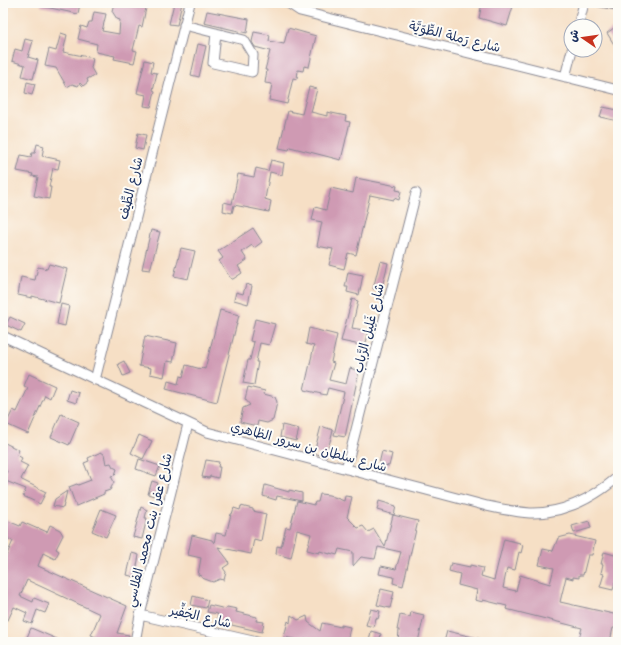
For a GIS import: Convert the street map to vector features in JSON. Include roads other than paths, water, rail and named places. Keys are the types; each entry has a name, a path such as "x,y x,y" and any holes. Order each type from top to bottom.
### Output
{"street":[{"name":"شارع الطِّيف","path":"95,380 190,3"},
{"name":"شارع رَملة الطِّوَيَّة","path":"288,3 300,10 618,90"},
{"path":"580,18 584,3"},
{"path":"184,25 216,33 244,40 253,56 252,72 213,63 216,33"},
{"path":"565,77 570,58"},
{"name":"شارع غَلِيل الرَّباب","path":"346,469 416,193"},
{"name":"شارع سلطان بن سرور الظاهري","path":"3,336 207,432 487,506 531,513 555,511 576,504 599,492 618,478"},
{"name":"شارع عفرا بنت محمد الفلاسي","path":"135,642 140,615 188,424"},
{"name":"شارع الجُفِّير","path":"140,615 257,642"}]}
